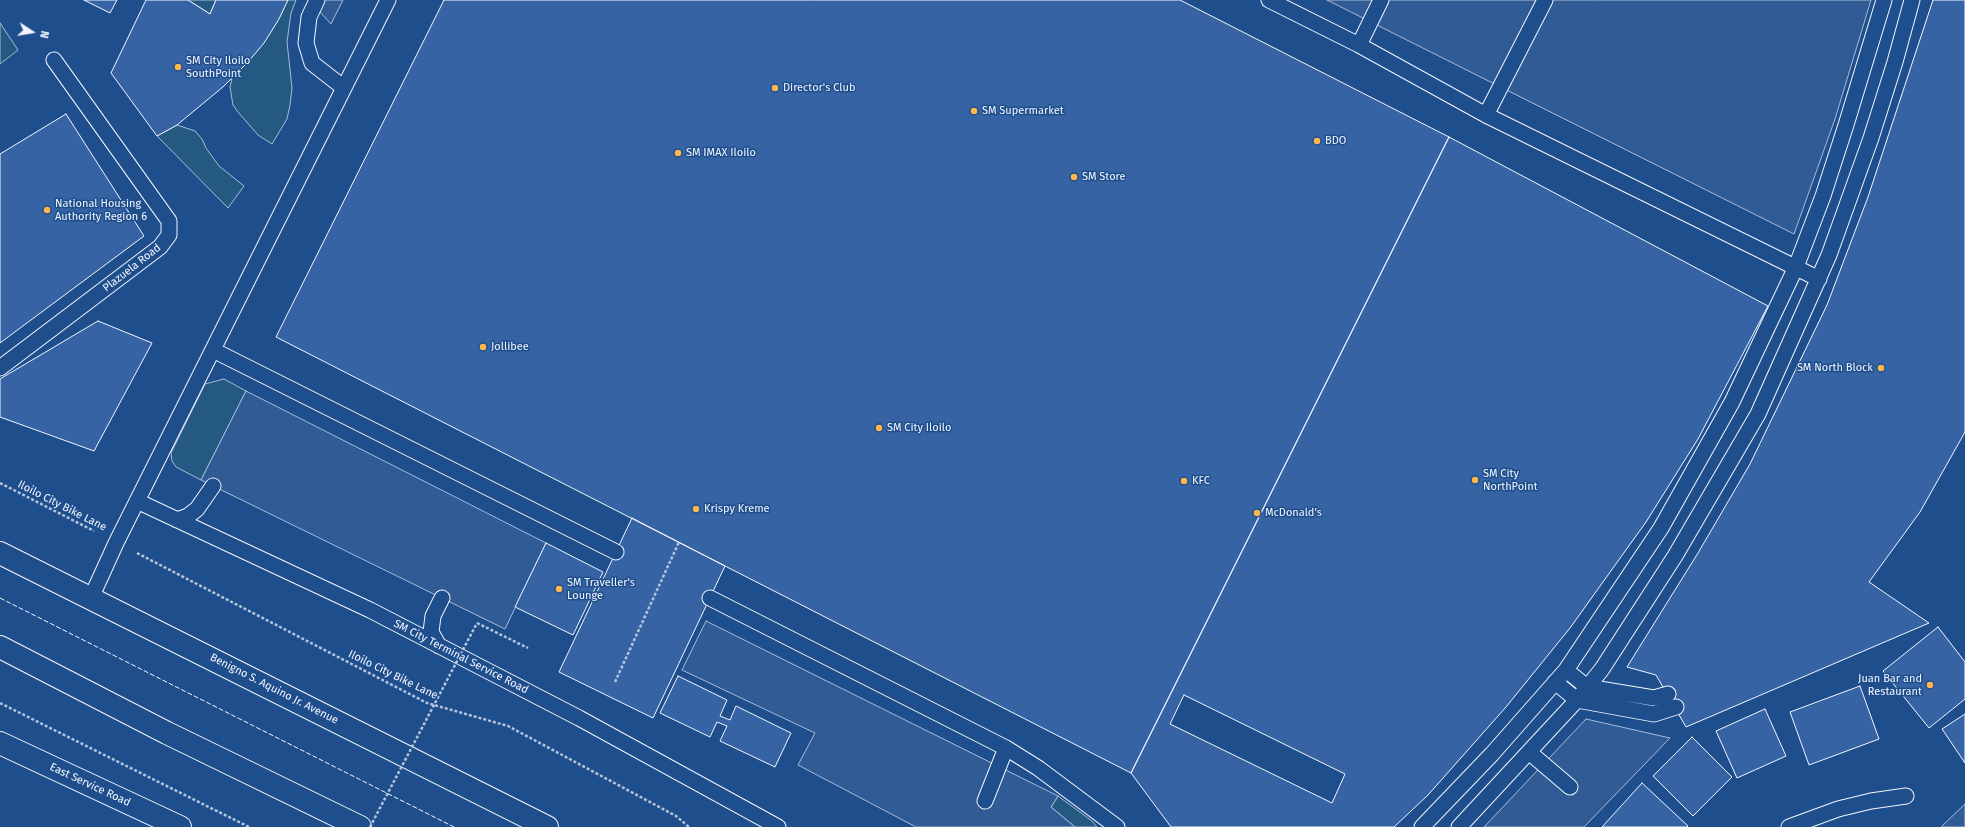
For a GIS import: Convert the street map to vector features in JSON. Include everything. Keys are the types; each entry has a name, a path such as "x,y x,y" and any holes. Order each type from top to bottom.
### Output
{"main road":[{"name":"Benigno S. Aquino Jr. Avenue","path":"0,553 547,827"},
{"path":"0,648 167,733 360,827"},
{"name":"East Service Road","path":"0,743 177,826"}],"lane":[{"path":"317,0 309,17 306,43 312,63 344,88"},
{"path":"91,598 116,543 388,0"},
{"path":"1269,0 1359,45 1486,115 1819,279"},
{"path":"1359,45 1381,0"},
{"path":"1486,115 1545,0"},
{"path":"1422,827 1492,754 1566,670 1661,528 1732,402 1796,267 1823,196 1884,0"},
{"path":"1459,827 1530,752 1602,668 1675,556 1758,414 1819,279 1871,138 1895,62 1912,0"},
{"name":"Plazuela Road","path":"0,368 160,247 169,235 169,221 54,60"},
{"path":"213,350 616,552"},
{"path":"177,520 188,516 197,509 213,486"},
{"name":"SM City Terminal Service Road","path":"137,501 370,610 578,718 778,827"},
{"path":"439,646 431,632 433,616 442,598"},
{"path":"710,598 1006,748 1038,768 1117,827"},
{"path":"1566,670 1587,687 1654,698 1668,694"},
{"path":"1555,682 1576,700 1654,714 1676,707"},
{"path":"985,801 1006,748"},
{"path":"1530,752 1570,787"},
{"path":"1788,827 1838,809 1871,801 1906,796"}],"path":[{"name":"Iloilo City Bike Lane","path":"0,483 116,543"},
{"path":"615,682 679,542"},
{"name":"Iloilo City Bike Lane","path":"134,552 427,703 508,726 676,816 689,827"},
{"path":"370,827 477,623 528,648"},
{"path":"0,703 249,827"}],"shaded area":[{"path":"188,0 216,0 210,14"},
{"path":"288,0 296,0 291,13 287,42 292,88 287,119 272,144 258,135 238,112 233,105 230,87 232,78"},
{"path":"309,0 343,0 331,24"},
{"path":"1327,0 1871,0 1835,119 1794,234"},
{"path":"0,23 18,50 0,64"},
{"path":"177,125 195,131 202,139 206,148 219,166 244,186 228,208 157,136"},
{"path":"224,379 246,391 201,480 176,467 172,461 171,453 205,384"},
{"path":"246,391 546,543 505,629 201,480"},
{"path":"706,621 1058,796 1051,807 1075,827 916,827 798,765 815,733 682,670"},
{"path":"1586,719 1670,738 1584,827 1484,827"},
{"path":"1058,796 1092,821 1097,827 1075,827 1051,807"},
{"path":"1965,804 1965,827 1941,827 1942,826"}],"building":[{"path":"84,0 117,0 110,13"},
{"name":"SM City Iloilo SouthPoint","path":"146,0 188,0 210,14 216,0 288,0 279,19 264,43 248,62 224,86 177,125 157,136 111,73"},
{"name":"SM City Iloilo","path":"444,0 1180,0 1449,137 1131,773 276,337"},
{"name":"SM North Block","path":"1933,0 1965,0 1965,432 1920,512 1869,582 1929,623 1686,727 1656,675 1627,667 1698,553 1750,464 1827,305 1868,197"},
{"path":"66,114 144,236 0,343 0,154"},
{"name":"SM City NorthPoint","path":"1449,137 1768,306 1698,439 1646,522 1570,628 1506,707 1428,795 1394,827 1171,827 1131,773"},
{"path":"98,321 152,343 94,451 0,417 0,379"},
{"path":"632,518 725,566 653,718 559,672"},
{"name":"SM Traveller's Lounge","path":"546,543 603,572 573,635 515,607"},
{"name":"Juan Bar and Restaurant","path":"1938,627 1965,662 1965,699 1929,728 1883,671"},
{"path":"678,676 727,700 720,716 730,720 736,706 791,733 775,767 720,741 727,726 717,722 710,737 660,713"},
{"path":"1860,686 1879,739 1809,765 1790,712"},
{"path":"1184,695 1345,774 1332,803 1170,724"},
{"path":"1765,709 1786,756 1737,778 1716,731"},
{"path":"1965,714 1965,763 1942,729"},
{"path":"1692,737 1732,777 1693,816 1653,776"},
{"path":"1642,783 1688,826 1602,827"}],"fence":[{"path":"0,598 454,827"}],"place":[{"name":"SM City Iloilo SouthPoint","path":"178,67"},
{"name":"Director's Club","path":"775,88"},
{"name":"SM Supermarket","path":"974,111"},
{"name":"BDO","path":"1317,141"},
{"name":"SM IMAX Iloilo","path":"678,153"},
{"name":"SM Store","path":"1074,177"},
{"name":"National Housing Authority Region 6","path":"47,210"},
{"name":"Jollibee","path":"483,347"},
{"name":"SM North Block","path":"1881,368"},
{"name":"SM City Iloilo","path":"879,428"},
{"name":"SM City NorthPoint","path":"1475,480"},
{"name":"KFC","path":"1184,481"},
{"name":"Krispy Kreme","path":"696,509"},
{"name":"McDonald's","path":"1257,513"},
{"name":"SM Traveller's Lounge","path":"559,589"},
{"name":"Juan Bar and Restaurant","path":"1930,685"}]}
